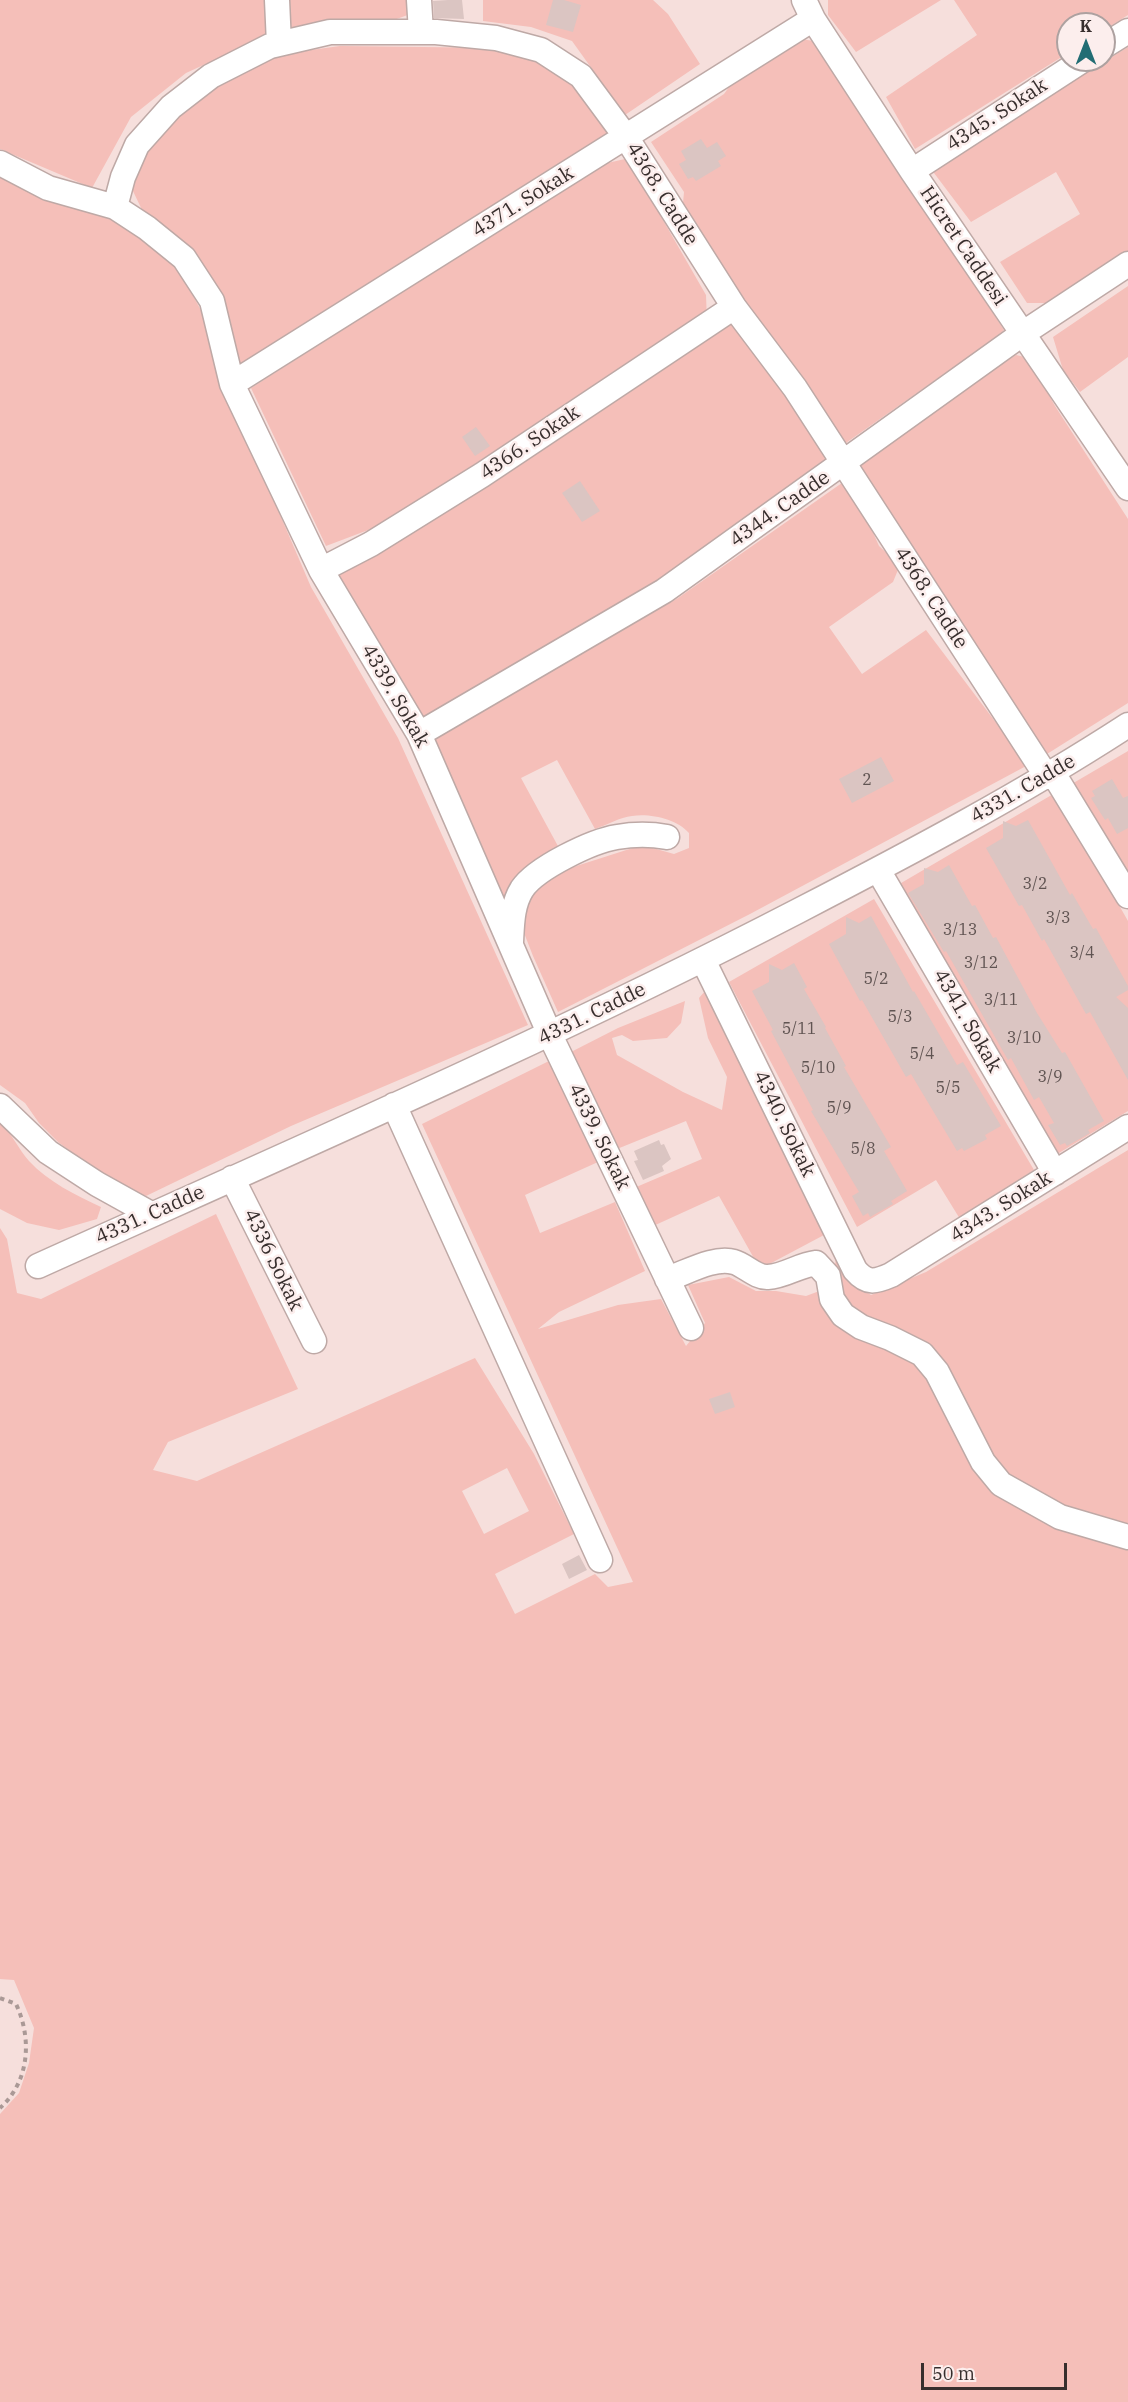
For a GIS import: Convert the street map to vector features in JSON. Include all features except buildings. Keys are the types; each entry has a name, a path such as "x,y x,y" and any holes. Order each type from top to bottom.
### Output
{"street":[{"path":"278,0 279,44"},
{"path":"419,0 421,32"},
{"name":"4371. Sokak","path":"232,384 626,137 808,5"},
{"name":"Hicret Caddesi","path":"808,5 912,171 1128,488"},
{"name":"4368. Cadde","path":"115,207 123,177 137,145 171,107 211,76 270,46 330,32 421,32 496,38 540,50 581,76 626,137 734,307 795,388 1128,896"},
{"name":"4345. Sokak","path":"912,171 1065,72"},
{"name":"4339. Sokak","path":"0,163 48,188 115,207 147,228 184,258 212,301 232,384 321,570 419,734 549,1035 691,1328"},
{"name":"4344. Cadde","path":"419,734 664,591 1022,334 1128,264"},
{"name":"4366. Sokak","path":"321,570 371,544 482,476 734,307"},
{"name":"4331. Cadde","path":"38,1266 549,1035 703,960 878,870 1050,775 1128,725"},
{"path":"511,945 513,910 521,890 535,874 564,858 614,837 643,833 667,837"},
{"name":"4341. Sokak","path":"878,870 1055,1173"},
{"name":"4340. Sokak","path":"703,960 855,1270 862,1278 871,1281"},
{"path":"394,1105 600,1560"},
{"path":"0,1106 48,1152 97,1184 152,1214"},
{"name":"4343. Sokak","path":"871,1281 891,1275 1128,1127"},
{"name":"4336 Sokak","path":"232,1178 314,1341"},
{"path":"667,1279 715,1262 733,1262 765,1278 783,1275 805,1264 816,1263 828,1276 832,1299 843,1315 861,1328 890,1338 922,1354 937,1372 982,1462 1001,1484 1060,1517 1128,1537"}],"path":[{"path":"0,1998 16,2004 25,2022 27,2048 22,2074 13,2093 0,2108"}],"shaded area":[{"path":"0,0 266,0 270,31 256,41 186,73 131,117 92,188 0,149"},
{"path":"281,0 412,0 413,13 394,20 300,30 287,26"},
{"path":"483,0 653,0 668,14 700,64 625,115 572,41 531,27 483,21"},
{"path":"828,0 941,0 856,52 828,15"},
{"path":"954,0 1128,0 1128,15 1116,22 1116,12 1056,12 1056,61 915,149 886,97 977,35"},
{"path":"801,39 820,42 1004,330 843,445 782,362 683,203 684,192 651,142 724,94 737,76"},
{"path":"340,46 504,48 533,54 578,88 614,137 238,372 227,333 143,212 132,189 140,158 186,102 233,71 282,54"},
{"path":"1128,47 1128,254 1055,303 1027,303 1000,262 1080,214 1056,172 971,222 931,169 1088,72 1116,72 1116,54"},
{"path":"625,159 636,173 706,295 707,321 392,521 326,546 251,388 603,164"},
{"path":"0,176 51,198 117,221 175,262 204,316 239,419 311,587 398,738 528,1025 291,1126 146,1196 114,1183 58,1142 39,1123 25,1103 0,1085"},
{"path":"1128,286 1128,357 1080,392 1063,370 1053,337"},
{"path":"728,322 745,326 823,453 828,468 563,643 424,723 336,577 580,425"},
{"path":"1016,355 1029,358 1055,406 1128,519 1128,703 1047,754 948,613 902,539 860,464 972,383"},
{"path":"849,478 879,546 900,565 893,582 829,627 862,674 926,630 1028,765 750,914 558,1012 519,920 534,891 567,869 642,845 674,854 689,848 689,833 678,824 647,815 618,819 595,829 557,760 521,778 559,848 503,909 431,741 678,598"},
{"path":"1128,751 1128,878 1070,785"},
{"path":"1055,793 1128,921 1128,1111 1054,1156 896,886"},
{"path":"874,899 1034,1170 960,1219 936,1180 857,1227 729,982"},
{"path":"705,991 792,1164 824,1235 760,1269 719,1196 651,1227 634,1188 702,1159 686,1121 617,1149 571,1052 618,1028 685,1001 681,1023 667,1038 633,1041 622,1035 612,1038 617,1055 683,1092 722,1110 727,1077 708,1038 699,998"},
{"path":"549,1061 598,1162 525,1195 540,1233 615,1202 645,1271 559,1312 538,1329 618,1305 661,1299 686,1346 705,1323 688,1285 729,1277 756,1291 776,1291 806,1296 822,1290 882,1340 935,1378 967,1456 1128,1545 1128,2402 0,2402 0,2114 19,2093 29,2063 34,2028 14,1980 0,1979 0,1228 7,1239 17,1293 41,1299 216,1214 298,1389 168,1442 153,1470 197,1481 475,1358 534,1454 574,1534 495,1574 515,1614 595,1574 608,1587 633,1582 422,1124","holes":["507,1468 529,1511 484,1534 462,1491"]},
{"path":"0,1123 37,1169 63,1187 101,1207 97,1219 59,1230 27,1223 0,1209"},
{"path":"1128,1150 1128,1526 1063,1509 997,1473 940,1362 927,1343 880,1328 842,1306 834,1272 836,1258 849,1279 871,1295 926,1272"}]}
